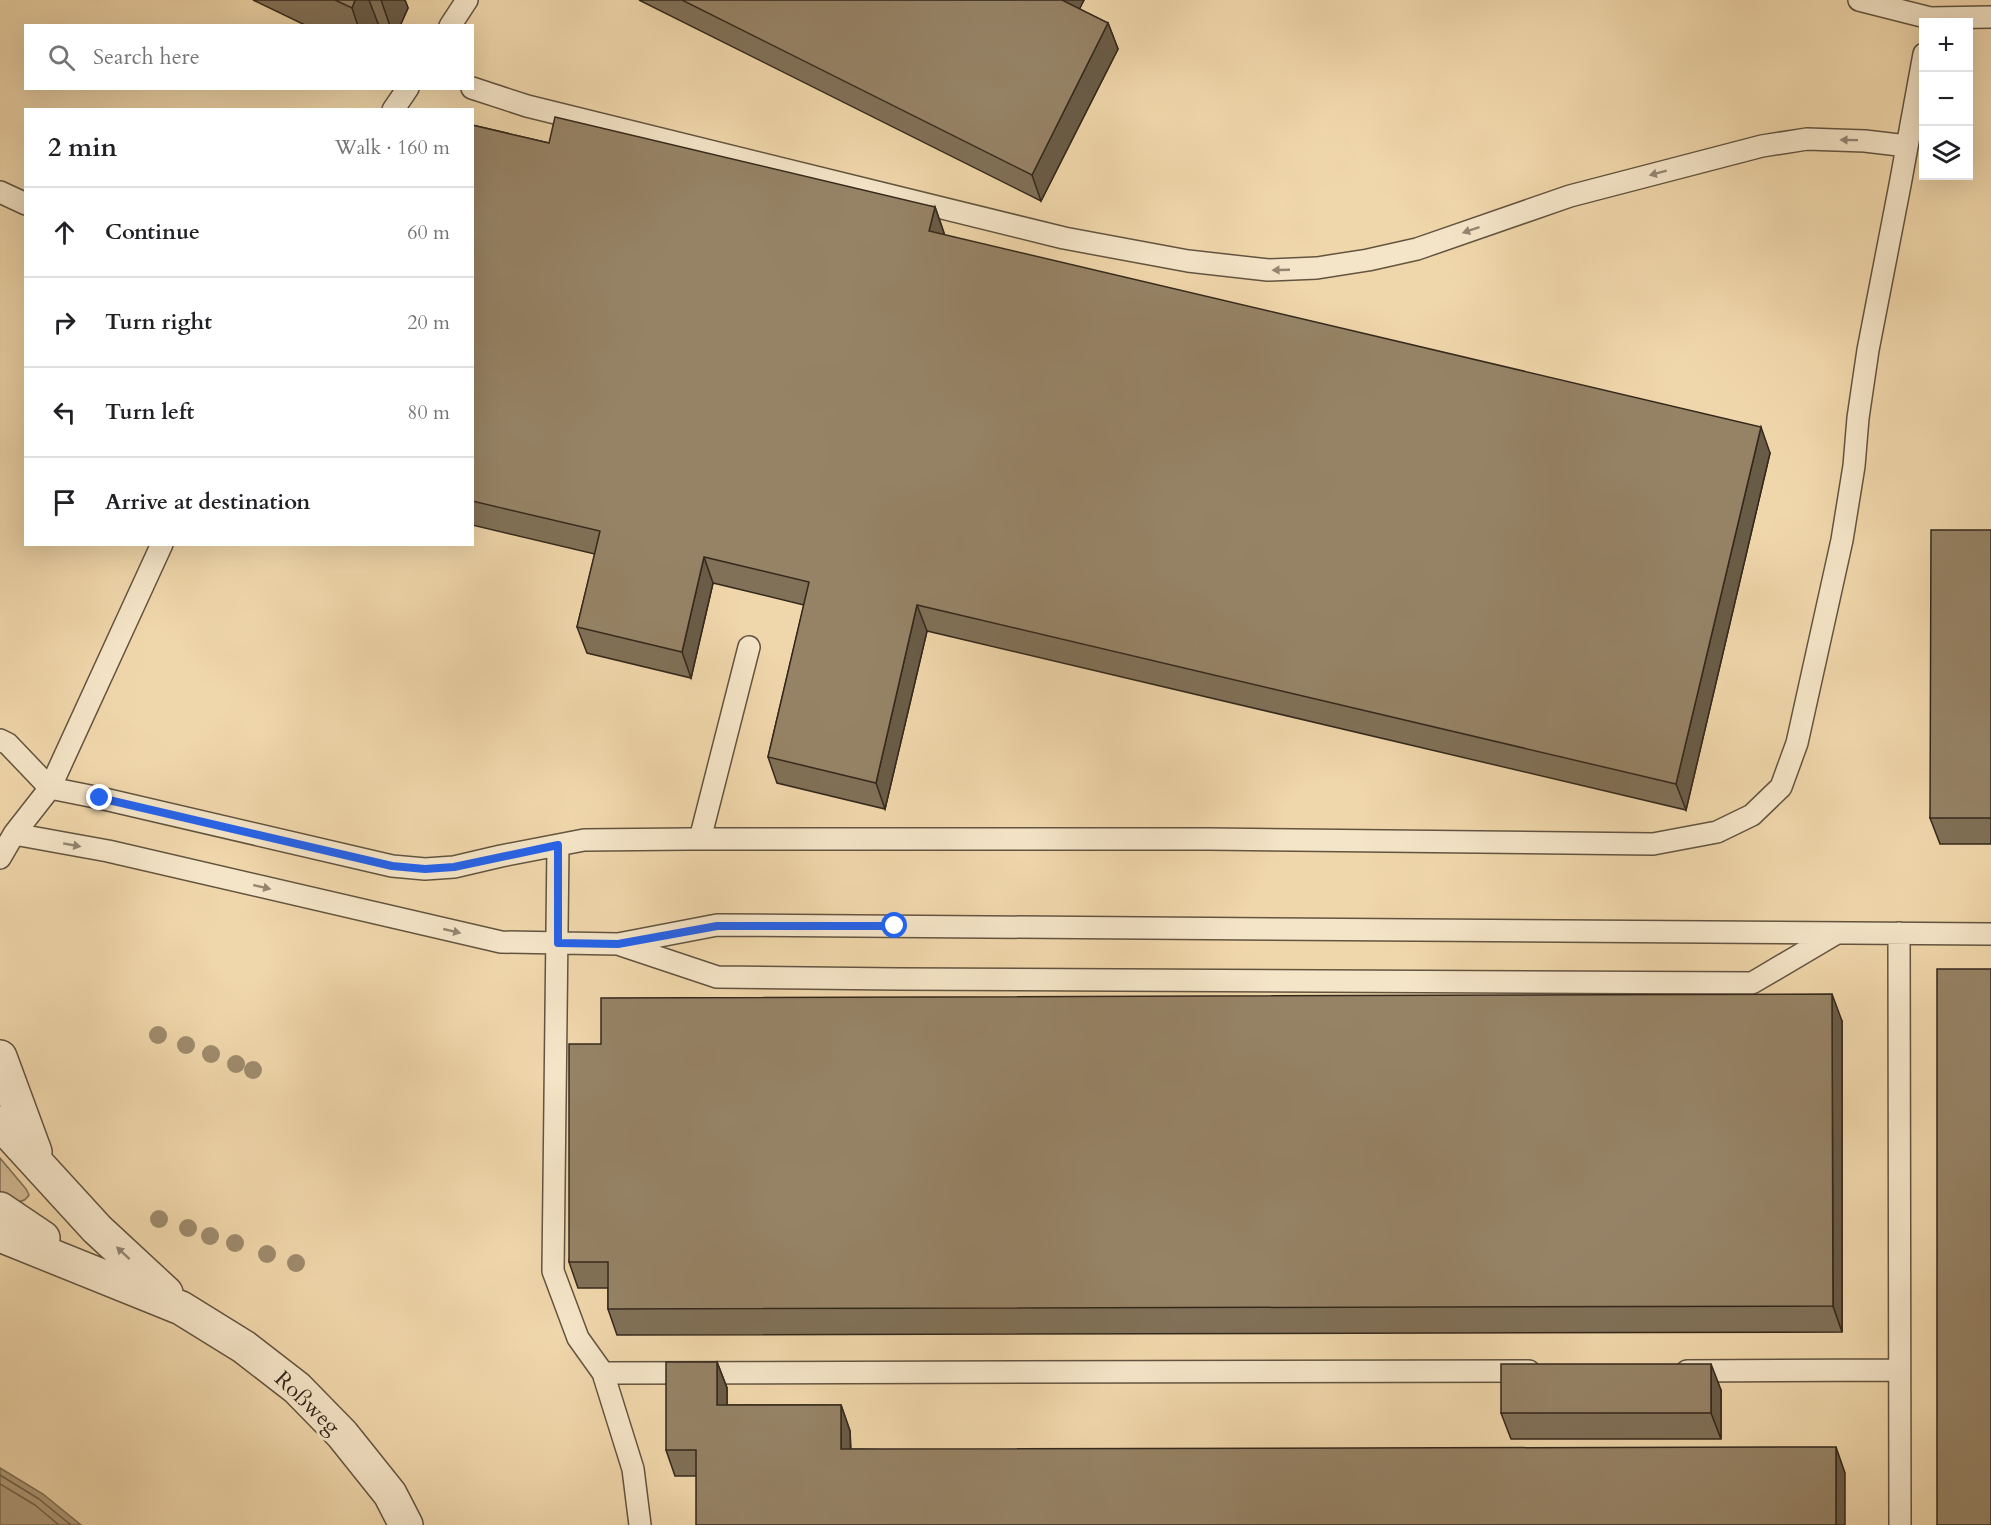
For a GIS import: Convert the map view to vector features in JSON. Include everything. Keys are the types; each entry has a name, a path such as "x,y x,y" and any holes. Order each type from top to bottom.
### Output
{"street":[{"name":"Roßweg","path":"0,1057 41,1168"},
{"name":"Roßweg","path":"0,1123 97,1229 181,1308"},
{"name":"Roßweg","path":"0,1209 92,1272"},
{"name":"Roßweg","path":"0,1235 181,1308 244,1347 297,1388 342,1434 390,1494 406,1525"}],"lane":[{"path":"451,24 467,0"},
{"path":"1859,0 1931,13 1991,17"},
{"path":"0,740 8,744 50,788 392,866 425,869 454,867 584,840 1208,838 1653,844 1717,832 1752,815 1781,787 1797,743 1842,540 1854,466 1868,350 1920,72"},
{"path":"474,89 527,106 1064,238 1188,261 1268,270 1317,268 1417,249 1570,196 1762,146 1807,140 1865,141 1907,146"},
{"path":"394,108 407,90"},
{"path":"0,192 24,203"},
{"path":"0,858 14,834 50,788 161,546"},
{"path":"700,838 749,647"},
{"path":"14,834 108,851 501,942 618,944 717,926 1991,934"},
{"path":"558,845 553,1271 578,1338 603,1372 633,1469 640,1525"},
{"path":"618,944 717,977 1752,983 1837,933"},
{"path":"1899,933 1900,1525"},
{"path":"1673,1371 1899,1370"},
{"path":"603,1372 1554,1371"}],"shaded area":[{"path":"0,1158 26,1189 29,1195 23,1201 0,1195"}],"water":[{"path":"0,1468 43,1494 81,1525 0,1525"}],"building":[{"path":"335,0 355,0 352,8"},
{"path":"682,0 1062,0 1108,23 1032,175"},
{"path":"555,117 935,207 929,231 1761,427 1676,784 917,605 876,783 768,757 809,582 704,557 682,652 577,627 600,531 474,501 474,125 549,143"},
{"path":"1931,530 1991,530 1991,818 1930,818"},
{"path":"1937,969 1991,969 1991,1525 1937,1525"},
{"path":"1832,994 1833,1306 608,1309 608,1262 569,1262 569,1044 601,1044 601,998"},
{"path":"666,1362 717,1362 717,1405 841,1405 841,1449 1836,1447 1836,1525 696,1525 696,1450 666,1450"},
{"path":"1501,1364 1711,1364 1711,1413 1501,1413"}],"route":[{"path":"100,798 392,866 425,869 454,867 558,845 558,943 618,944 717,926 895,926"}]}
